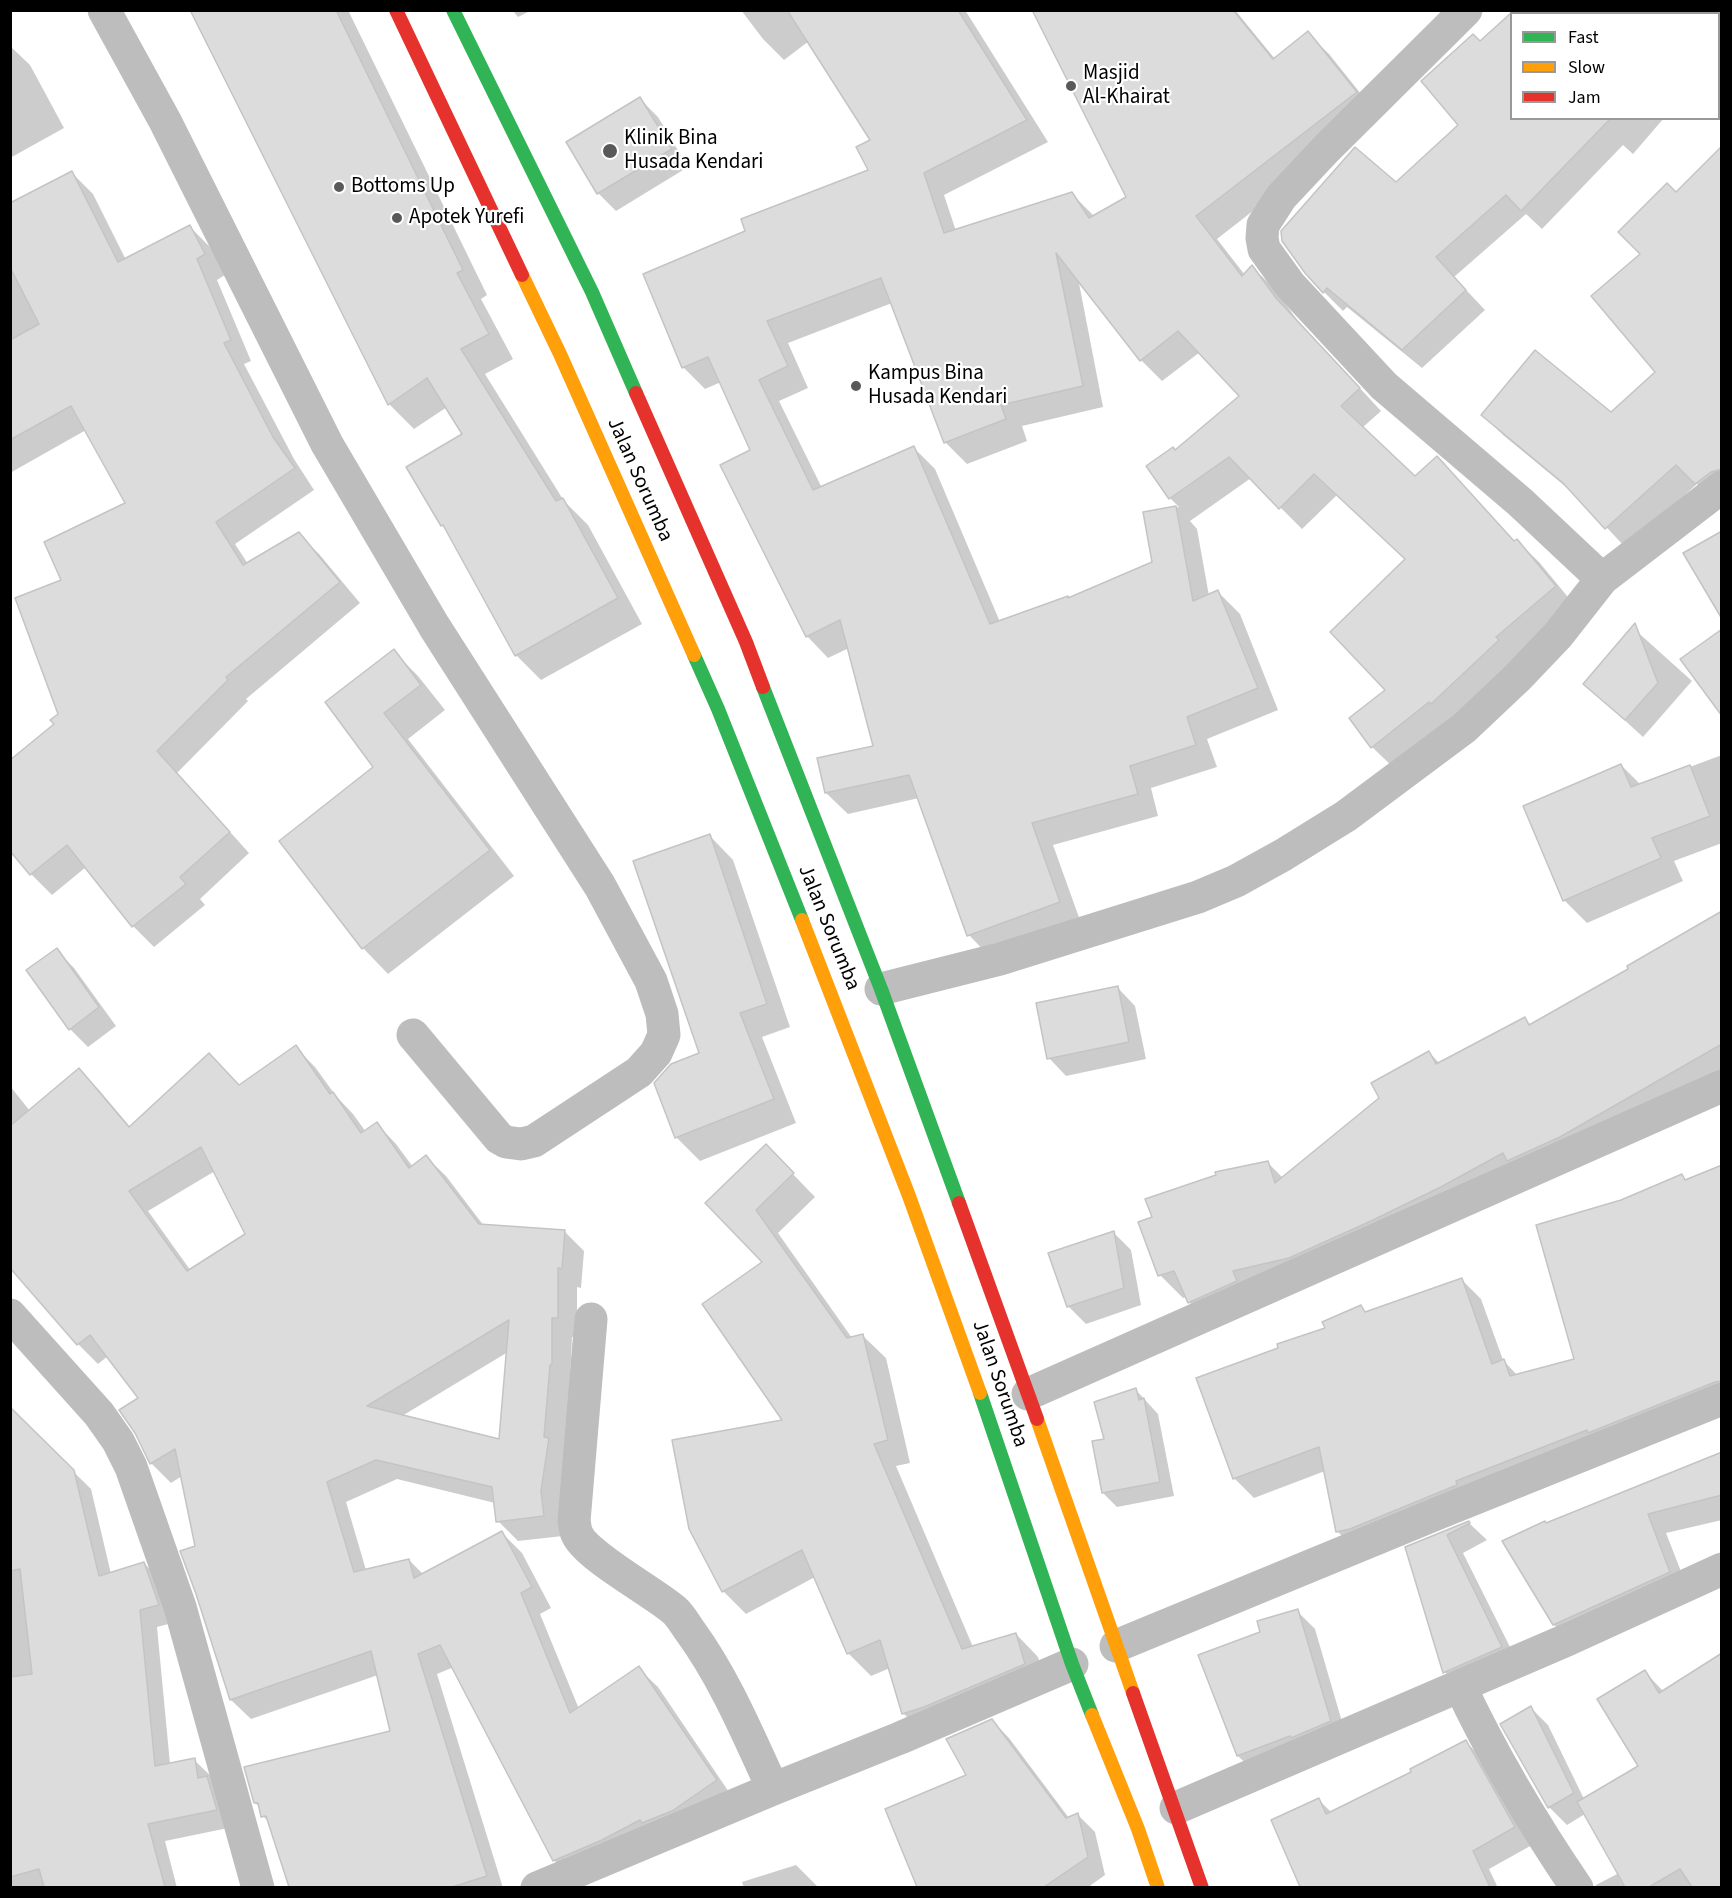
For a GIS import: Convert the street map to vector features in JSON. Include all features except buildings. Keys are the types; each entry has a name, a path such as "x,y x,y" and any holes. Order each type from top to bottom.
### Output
{"street":[{"path":"104,10 165,121 327,444 434,626 600,886 651,981 662,1014 664,1035 656,1053 639,1072 543,1135 521,1144 506,1142 499,1138 413,1035"},
{"name":"Jalan Sorumba","path":"396,10 560,354 718,709 928,1232 1072,1664 1158,1887"},
{"name":"Jalan Sorumba","path":"453,10 592,292 746,642 881,989 959,1220 1028,1394 1202,1887"},
{"path":"1466,10 1281,197 1263,225 1264,249 1290,285 1384,386 1520,502 1602,579"},
{"path":"881,989 1000,959 1198,897 1236,881 1283,855 1346,816 1464,728 1518,678 1558,635 1602,579 1722,487"},
{"path":"1028,1394 1722,1086"},
{"path":"10,1315 99,1414 118,1441 131,1467 180,1607 258,1887"},
{"path":"591,1319 574,1521 577,1534 584,1544 605,1562 640,1584 675,1611 702,1648 724,1686 773,1789"},
{"path":"1116,1646 1722,1398"},
{"path":"1176,1808 1569,1639 1722,1569"},
{"path":"537,1887 575,1880 773,1789 900,1738 1072,1664"},
{"path":"1460,1686 1484,1739 1536,1828 1577,1887"}],"traffic: fast":[{"path":"453,10 592,292 636,393"},
{"path":"694,655 718,709 802,920"},
{"path":"763,687 881,989 959,1203"},
{"path":"980,1393 1072,1664 1092,1715"}],"traffic: slow":[{"path":"522,275 560,354 694,655"},
{"path":"802,920 909,1196 980,1393"},
{"path":"1037,1419 1133,1693"},
{"path":"1092,1715 1138,1829 1158,1888"}],"traffic: jam":[{"path":"396,10 522,275"},
{"path":"636,393 746,642 763,687"},
{"path":"959,1203 1037,1419"},
{"path":"1133,1693 1202,1888"}],"place":[{"name":"Masjid Al-Khairat","path":"1071,86"},
{"name":"Klinik Bina Husada Kendari","path":"610,151"},
{"name":"Bottoms Up","path":"339,187"},
{"name":"Apotek Yurefi","path":"397,218"},
{"name":"Kampus Bina Husada Kendari","path":"856,386"}]}
